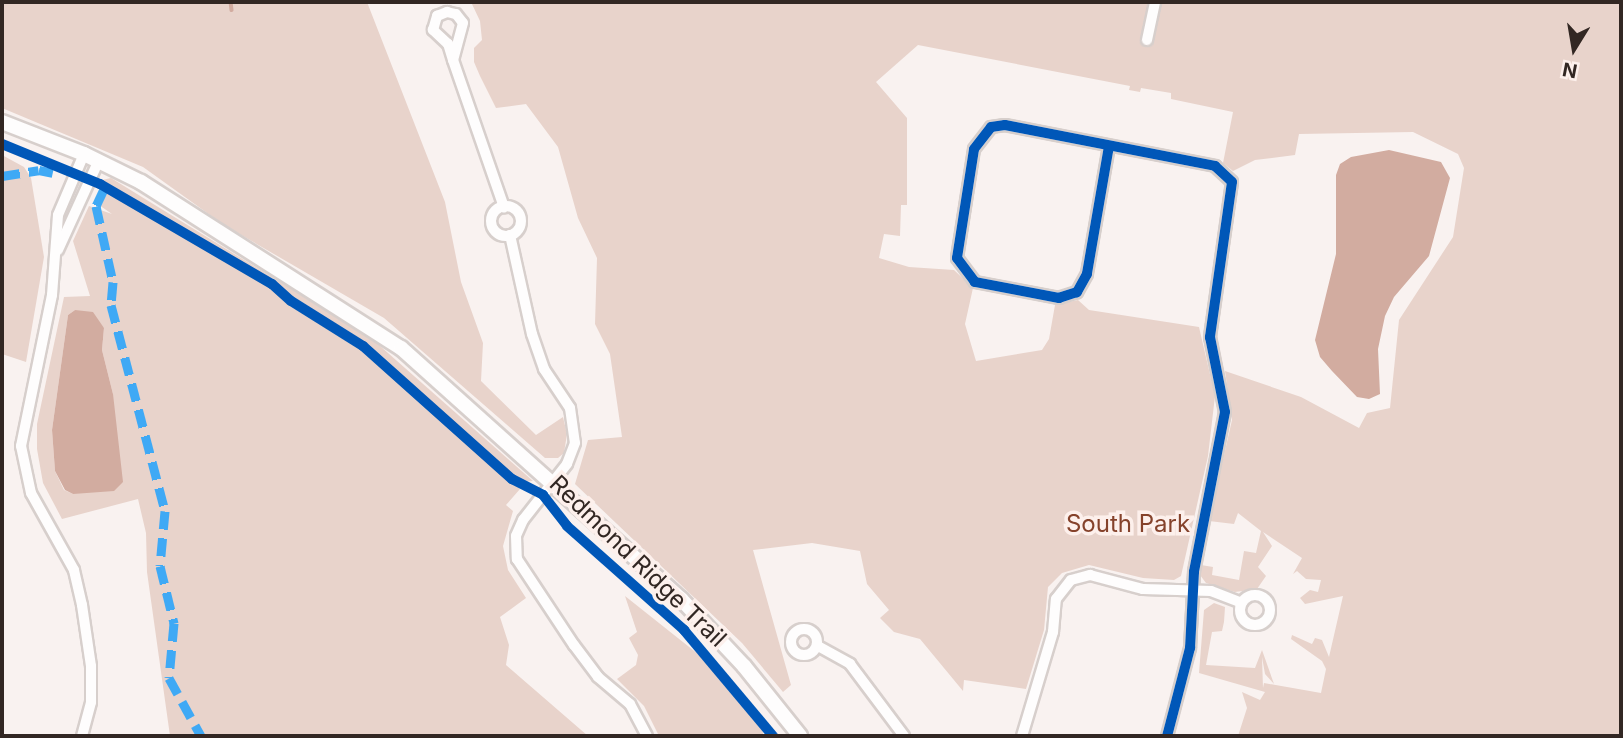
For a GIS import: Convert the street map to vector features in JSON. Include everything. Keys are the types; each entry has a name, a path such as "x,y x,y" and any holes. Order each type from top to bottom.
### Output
{"street":[{"path":"1147,40 1155,2"},
{"path":"453,60 504,206"},
{"path":"2,122 99,160 373,327 551,483 720,638 800,736"},
{"path":"1109,146 1087,274 1077,292 1059,298 975,282 962,270 957,258 974,149 982,133 1005,125 1215,166 1230,178 1234,194 1210,337 1225,412 1193,591 1191,648 1167,736"},
{"path":"82,736 91,702 92,666 82,605 74,570 31,493 21,446 56,252 58,215 84,154"},
{"path":"56,252 99,160"},
{"path":"504,206 494,213 492,223 500,235 510,236"},
{"path":"504,206 515,209 521,217 520,226 510,236"},
{"path":"510,236 538,354 575,423 573,454 523,520 516,536 517,559 598,677 630,704 647,736"},
{"path":"1022,736 1054,632 1056,599 1072,580 1090,575 1143,589 1219,593 1242,603"},
{"path":"818,646 850,664 904,736"}],"green space":[{"path":"2,2 367,2 445,202 461,282 483,343 481,381 536,435 563,417 567,434 564,453 558,458 545,458 384,318 224,225 143,167 2,108"},
{"name":"South Park","path":"471,2 1621,2 1621,736 1238,736 1247,708 1242,692 1260,700 1265,692 1199,673 1204,610 1214,603 1225,607 1224,622 1222,631 1212,632 1206,665 1255,668 1262,650 1274,684 1265,674 1262,657 1263,688 1264,683 1321,693 1326,669 1322,661 1291,639 1292,635 1312,644 1315,638 1322,640 1329,657 1343,596 1305,604 1300,598 1310,590 1318,592 1321,580 1306,579 1297,571 1293,574 1302,558 1263,532 1272,546 1258,567 1266,576 1257,589 1235,592 1206,583 1200,575 1201,565 1213,567 1212,575 1239,580 1244,551 1256,553 1261,531 1238,513 1234,524 1209,521 1232,420 1225,371 1301,397 1359,428 1367,413 1390,408 1399,320 1453,237 1464,168 1458,154 1413,132 1299,134 1295,155 1255,160 1233,171 1223,163 1233,112 1171,99 1171,93 1141,88 1140,92 1129,90 1130,86 918,45 876,82 907,118 907,205 901,205 900,236 884,234 879,258 909,267 954,270 973,288 965,324 976,361 1042,350 1049,339 1055,305 1078,300 1089,310 1199,327 1215,396 1208,456 1181,576 1174,580 1143,578 1089,565 1062,573 1048,587 1044,630 1026,689 964,680 963,691 920,639 894,632 880,618 889,610 867,584 860,551 812,543 753,550 791,685 783,692 742,643 575,484 588,440 622,437 610,354 595,324 597,258 578,218 558,147 526,104 496,108 480,76 474,62 474,48 482,40 480,21"},
{"path":"2,155 24,167 31,178 44,257 26,362 2,354"},
{"path":"111,178 371,338 533,481 520,482 363,343 248,266 104,186 102,180"},
{"path":"105,192 263,281 283,300 351,342 520,489 506,505 513,511 503,546 508,570 526,598 500,617 509,645 506,665 588,736 170,736 147,572 146,533 138,499 62,519 43,483 37,449 37,424 64,297 90,296 73,241 89,206 112,214 99,205","holes":["75,310 104,328 102,350 113,394 73,494 64,490 55,471 52,430 68,315"]},
{"path":"625,596 698,654 730,691 755,710 764,736 659,736 644,706 617,679 636,665 638,655 629,638 637,632"}],"shaded area":[{"path":"1389,150 1441,162 1450,178 1429,256 1394,297 1385,316 1378,349 1380,394 1369,399 1357,397 1332,371 1320,357 1315,340 1336,254 1336,175 1340,164 1351,157"},
{"path":"75,310 93,312 104,328 102,350 113,394 123,482 114,491 73,494 65,490 55,471 52,430 68,315"}],"waterway":[{"path":"231,2 232,10"}],"marked path":[{"path":"2,176 39,170 53,173"},
{"path":"104,189 96,206 113,282 111,305 165,511 160,566 174,623 169,678 201,736"}],"cycle path":[{"path":"1109,146 1087,274 1077,292 1059,298 975,282 957,258 974,149 991,127 1005,125 1215,166 1232,182 1210,337 1225,412 1194,572 1190,648 1167,736"},
{"name":"Redmond Ridge Trail","path":"2,144 100,184 272,284 291,301 363,346 512,479 543,495 567,526 684,630 773,736"}]}
